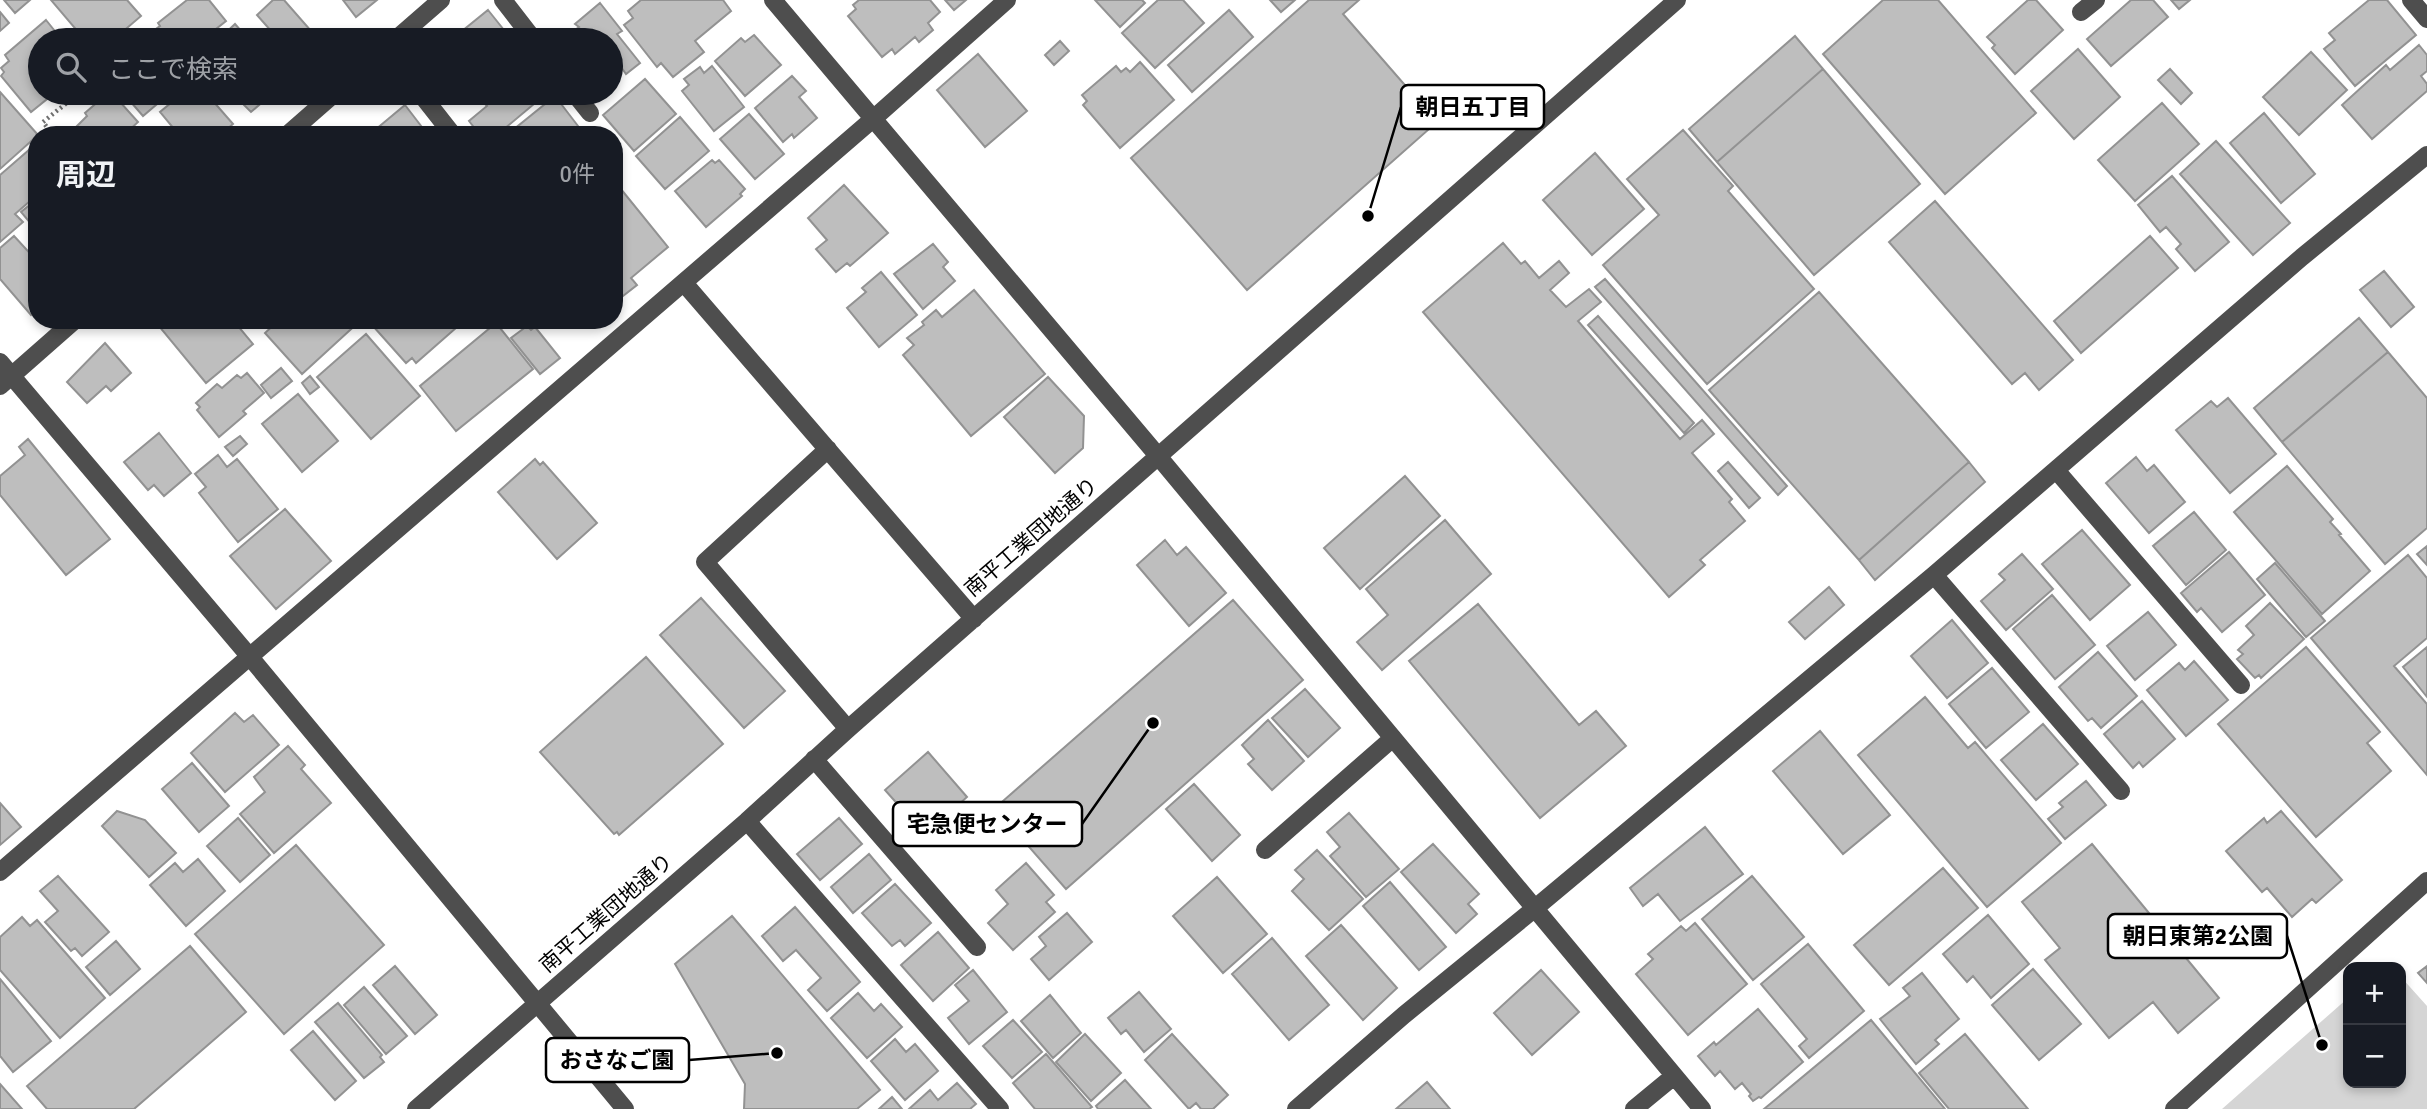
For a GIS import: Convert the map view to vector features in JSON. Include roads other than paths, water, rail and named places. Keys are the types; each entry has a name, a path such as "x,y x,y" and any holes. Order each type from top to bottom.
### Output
{"street":[{"path":"503,0 525,28"},
{"path":"773,0 1158,456 1702,1109"},
{"path":"0,872 684,283 1007,0"},
{"name":"南平工業団地通り","path":"416,1109 747,821 814,759 1677,0"},
{"path":"2081,12 2096,0"},
{"path":"2411,0 2427,19"},
{"path":"408,28 435,2"},
{"path":"297,126 321,105"},
{"path":"429,105 446,126"},
{"path":"584,105 590,113"},
{"path":"1296,1109 1404,1015 1934,575 2302,257 2427,155"},
{"path":"684,283 974,618"},
{"path":"63,329 4,374 250,657 625,1109"},
{"path":"828,449 705,562 848,729"},
{"path":"2056,470 2241,685"},
{"path":"1934,575 2121,791"},
{"path":"1265,850 1393,738"},
{"path":"814,759 977,947"},
{"path":"747,821 1000,1109"},
{"path":"2174,1109 2427,881"},
{"path":"1634,1109 1674,1076"}],"place":[{"name":"朝日五丁目","path":"1368,216"},
{"name":"宅急便センター","path":"1153,723"},
{"name":"朝日東第2公園","path":"2322,1045"},
{"name":"おさなご園","path":"777,1053"}]}
